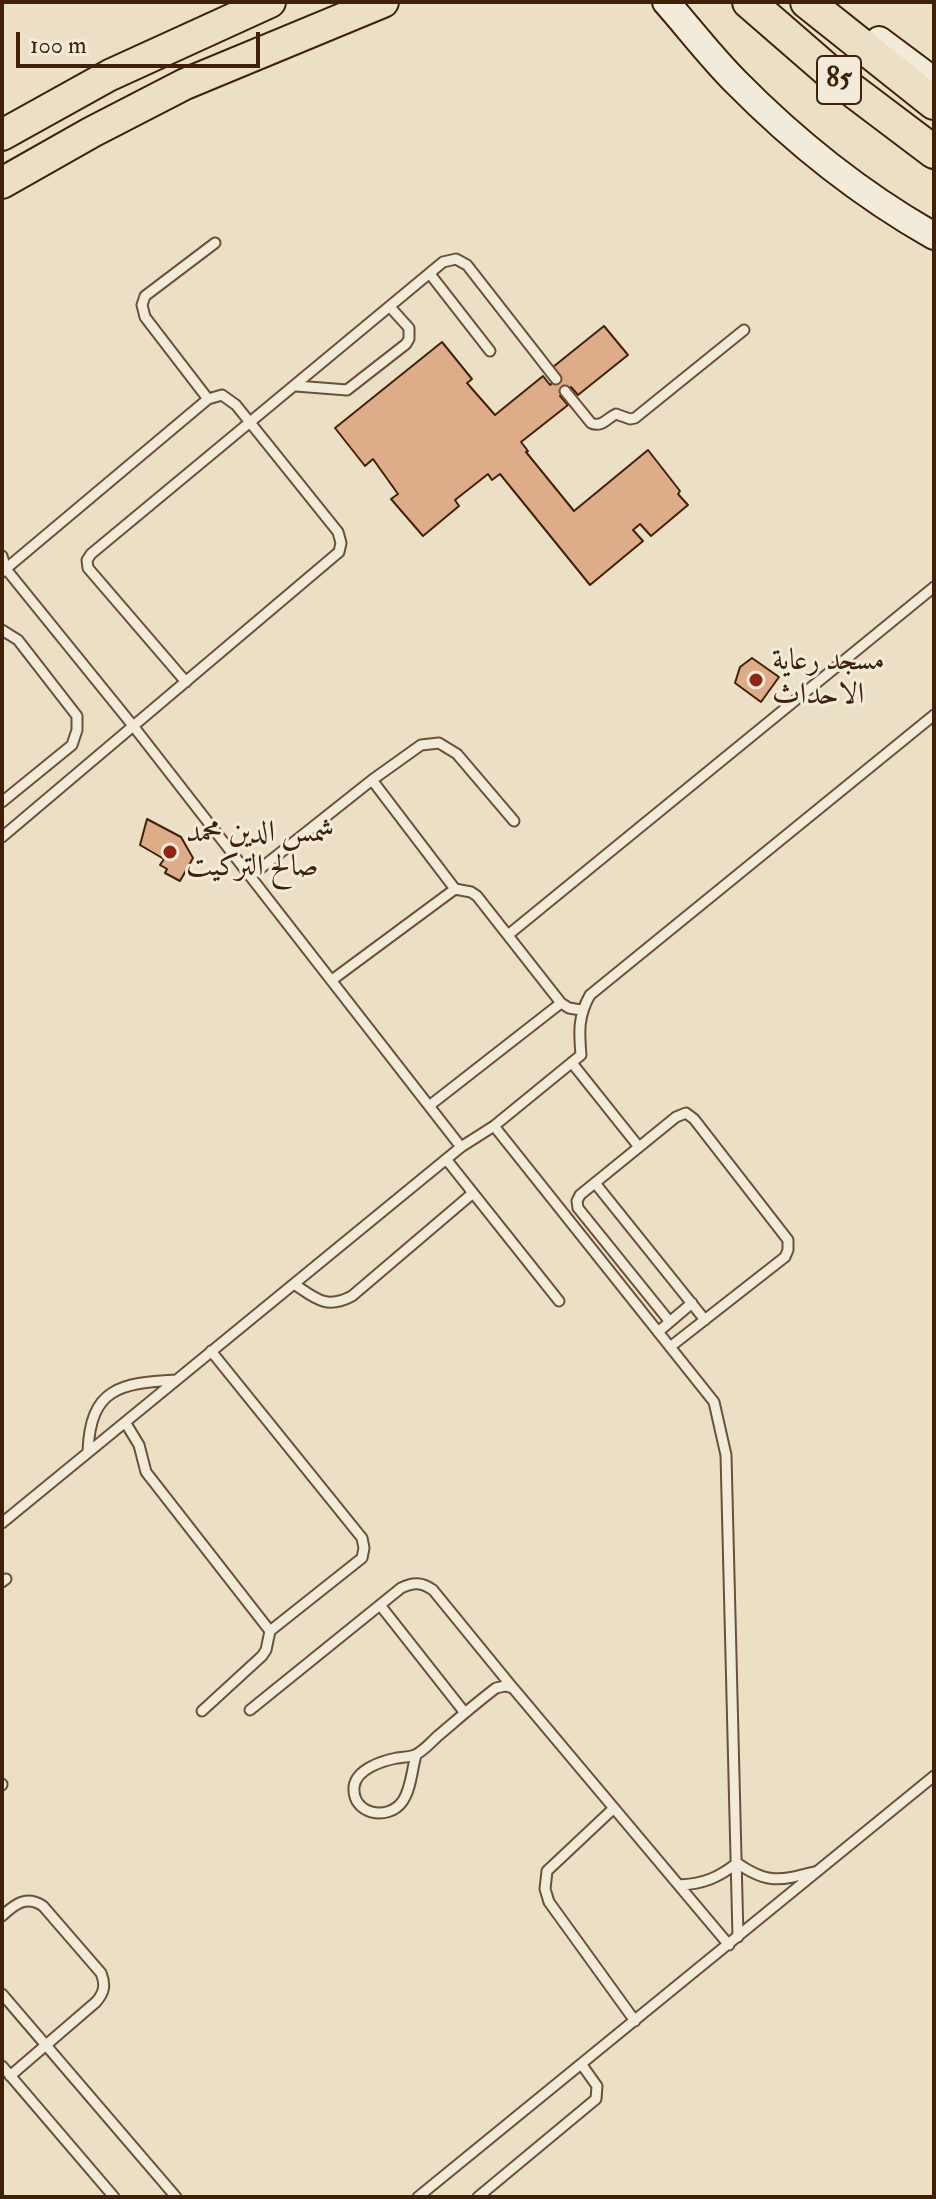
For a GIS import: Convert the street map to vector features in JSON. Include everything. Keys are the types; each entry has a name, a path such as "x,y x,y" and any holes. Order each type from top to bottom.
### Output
{"highway":[{"name":"85","path":"749,2 840,81 934,152"},
{"name":"85","path":"807,2 934,103"}],"main road":[{"path":"2,135 110,75 270,2"},
{"path":"2,183 185,84 383,2"},
{"path":"666,2 734,81 827,166 934,236"},
{"path":"831,2 934,81"}],"lane":[{"path":"208,399 145,317 142,305 145,296 215,243"},
{"path":"186,682 88,568 87,560 430,274 449,260 456,259 467,265 556,379"},
{"path":"430,274 490,351"},
{"path":"296,386 342,391 352,389 406,344 409,328 390,307"},
{"path":"565,391 595,425 604,423 616,414 635,418 744,330"},
{"path":"2,837 339,552 341,543 338,532 236,405 222,395 208,399 3,569"},
{"path":"2,556 3,569 134,727 461,1147"},
{"path":"508,935 934,587"},
{"path":"2,630 18,640 77,716 77,730 72,745 2,802"},
{"path":"2,1523 446,1159 494,1126 572,1063 581,1055 578,1030 581,1010 590,995 934,715"},
{"path":"251,876 421,745 439,743 457,754 514,821"},
{"path":"372,780 455,889 477,896 561,1003 581,1010"},
{"path":"332,980 455,889"},
{"path":"429,1106 561,1003"},
{"path":"572,1063 639,1147"},
{"path":"670,1322 578,1208 577,1201 580,1195 676,1117 686,1113 694,1119 788,1240 788,1250 785,1257 670,1347"},
{"path":"494,1126 714,1402 726,1455 738,1937"},
{"path":"446,1159 559,1301"},
{"path":"595,1183 705,1320"},
{"path":"294,1284 321,1302 344,1300 352,1296 473,1193"},
{"path":"658,1332 692,1303"},
{"path":"202,1711 262,1656 270,1631 362,1558 364,1548 362,1538 211,1351"},
{"path":"88,1452 89,1428 94,1414 113,1392 141,1382 176,1380"},
{"path":"125,1422 139,1445 146,1472 270,1631"},
{"path":"250,1710 380,1605 408,1585 425,1585 433,1590 729,1945"},
{"path":"380,1605 465,1713"},
{"path":"416,1755 400,1805 382,1814 367,1811 360,1804 355,1794 357,1779 362,1773 386,1761 416,1755 496,1688 513,1688"},
{"path":"418,2197 934,1776"},
{"path":"614,1808 547,1871 545,1889 549,1902 635,2021"},
{"path":"737,1863 753,1874 771,1880 817,1872"},
{"path":"679,1885 708,1881 737,1863"},
{"path":"2,1916 22,1901 43,1906 101,1973 104,1981 101,1996 96,2002 10,2076"},
{"path":"2,1994 176,2197"},
{"path":"478,2197 596,2099 597,2086 582,2065"},
{"path":"2,2066 114,2197"}],"building":[{"path":"604,326 628,355 578,395 571,387 560,396 568,405 521,442 574,511 648,450 688,505 651,536 640,524 633,530 643,541 590,585 500,474 492,480 488,474 455,500 459,506 423,536 391,499 398,494 373,459 365,466 335,428 442,342 472,379 467,383 495,415 543,376 550,385 560,376 553,367"},
{"name":"مسجد رعاية الاحداث","path":"752,658 779,677 761,702 735,683 740,667"},
{"name":"شمس الدين محمد صالح التركيت","path":"147,819 181,837 193,858 180,881 165,873 167,869 160,865 164,859 140,845"}],"place":[{"name":"مسجد رعاية الاحداث","path":"756,680"},
{"name":"شمس الدين محمد صالح التركيت","path":"170,852"}]}
